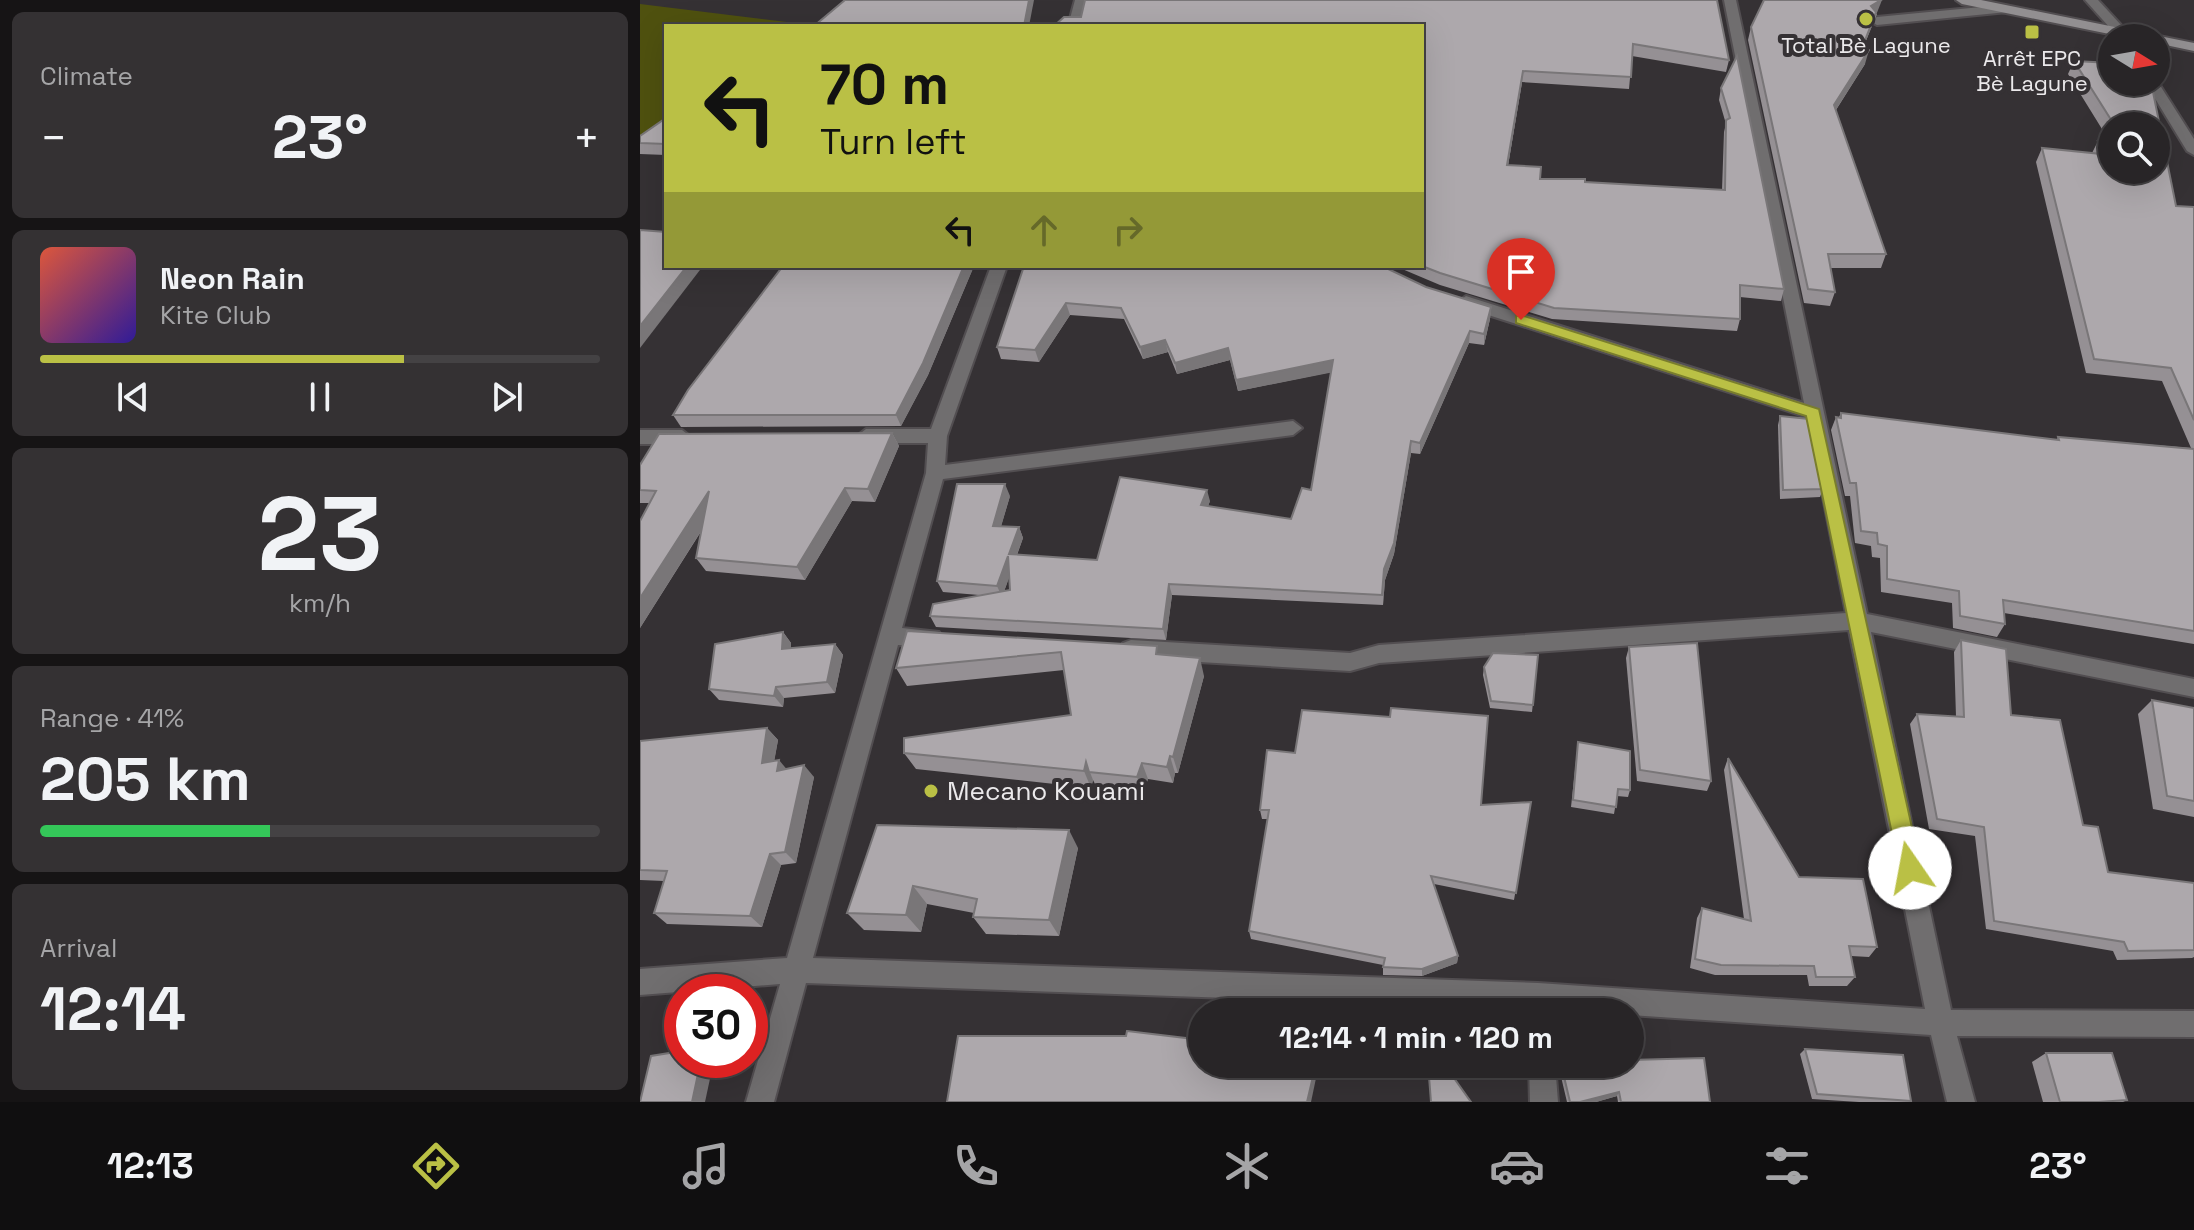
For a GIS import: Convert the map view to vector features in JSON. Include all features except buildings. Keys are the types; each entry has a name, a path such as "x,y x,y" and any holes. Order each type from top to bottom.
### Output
{"main road":[{"path":"1962,0 2098,29"},
{"path":"2170,42 2194,47"}],"street":[{"path":"1075,24 1081,0"},
{"path":"1730,0 1941,1023 1961,1102"},
{"path":"2091,0 2114,24"},
{"path":"1877,21 2002,9"},
{"path":"2161,96 2194,151"},
{"path":"760,1102 935,473 938,436 998,268"},
{"path":"1449,297 1814,413"},
{"path":"935,473 1293,428"},
{"path":"640,437 703,436"},
{"path":"844,436 938,436"},
{"path":"1104,648 1350,662 1379,654 1859,621 2194,688"},
{"path":"891,636 952,639"},
{"path":"640,982 796,970 1407,998"},
{"path":"1644,1009 1941,1023 2194,1024"},
{"path":"1543,1078 1544,1102"}],"shaded area":[{"path":"640,4 804,24 664,24 664,127 640,141"}],"place":[{"name":"Total Bè Lagune","path":"1866,19"},
{"name":"Arrêt EPC Bè Lagune","path":"2032,32"},
{"name":"Mecano Kouami","path":"931,791"}],"route":[{"path":"1521,320 1814,413 1910,868"}]}
